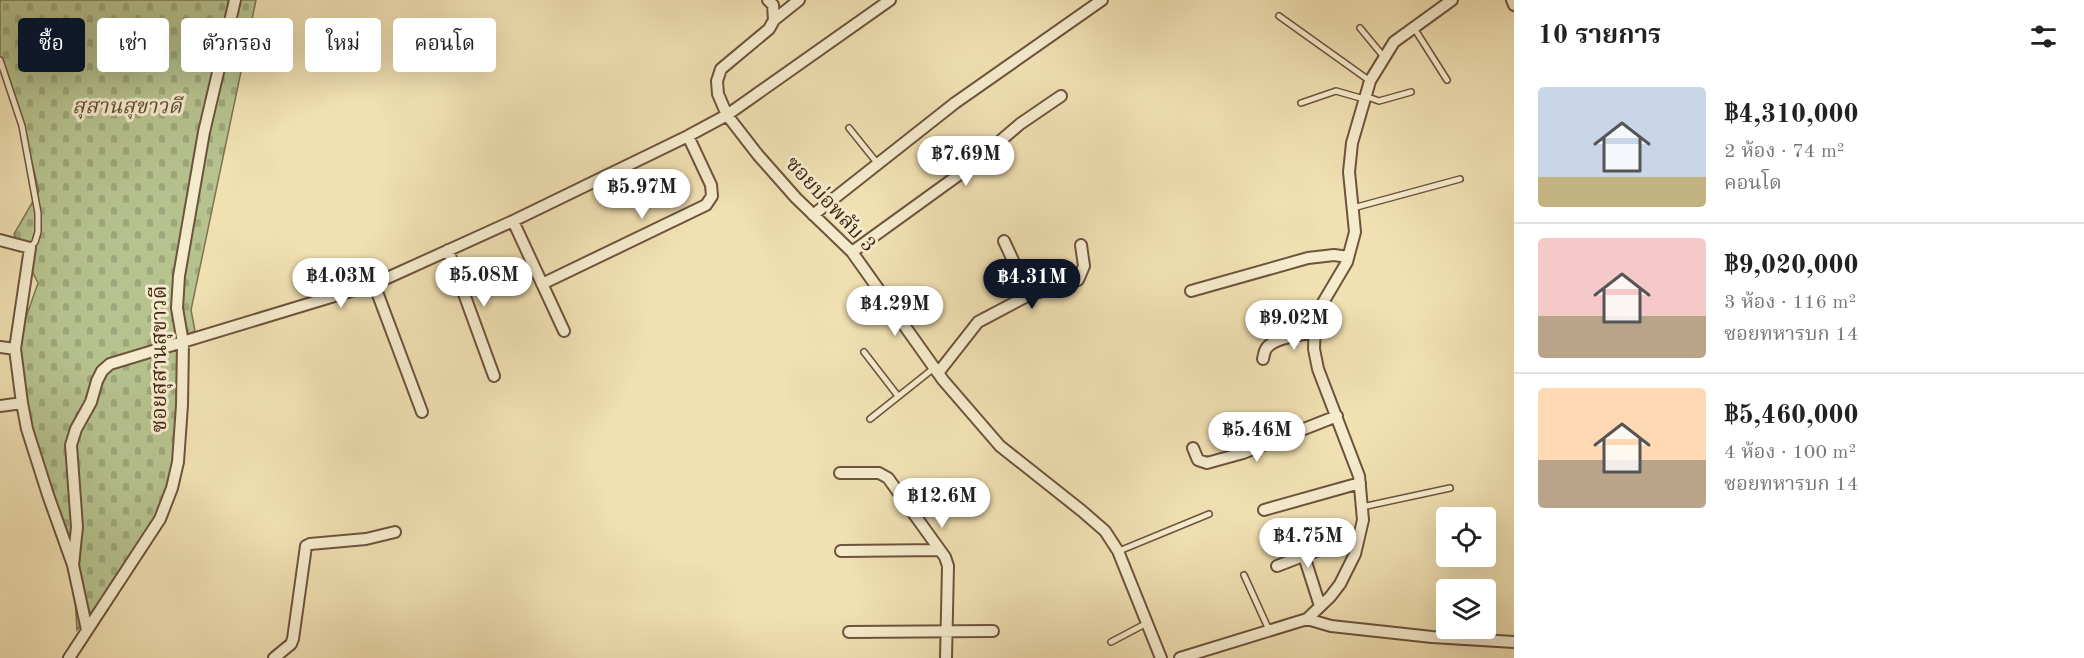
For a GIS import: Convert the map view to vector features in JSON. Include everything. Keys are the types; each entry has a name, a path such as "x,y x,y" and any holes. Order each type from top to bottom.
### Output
{"street":[{"name":"ซอยสุสานสุขาวดี","path":"69,658 160,519 172,488 178,462 181,415 183,343 177,308 179,276 204,132 236,0"},
{"path":"768,0 773,5 774,20"},
{"name":"ซอยบ่อพลับ 3","path":"799,0 774,20 769,29 721,69 717,81 718,94 727,115 758,155 813,215 852,252 936,370 1000,446 1105,531 1118,551 1161,658"},
{"path":"73,565 77,527 70,445 91,402 97,381 102,371 110,364 374,284 513,221 727,115 890,0"},
{"path":"813,215 955,103 1102,0"},
{"path":"1180,658 1307,619 1340,584 1355,554 1363,520 1360,483 1318,369 1314,349 1314,332 1318,310 1348,257 1354,232 1349,172 1352,143 1371,81 1394,42 1452,0"},
{"path":"1512,0 1514,4"},
{"path":"852,252 971,166 1020,124 1061,96"},
{"path":"542,284 706,205 712,196 711,184 688,136"},
{"path":"513,221 564,332"},
{"path":"0,240 30,248 15,349 22,403 27,429 73,565 87,630"},
{"path":"1004,241 1029,296"},
{"path":"936,370 978,322 1029,296 1078,280 1084,266 1081,245"},
{"path":"448,250 494,376"},
{"path":"1191,291 1308,258 1334,255 1348,257"},
{"path":"374,284 422,412"},
{"path":"1263,359 1266,348 1272,344 1287,337 1314,332"},
{"path":"0,347 15,349"},
{"path":"0,406 22,403"},
{"path":"1193,448 1198,460 1207,463 1243,453 1337,416"},
{"path":"840,473 879,473 888,478 940,550 948,566 946,658"},
{"path":"1264,510 1360,483"},
{"path":"274,658 291,644 296,629 306,546 366,539 394,532"},
{"path":"1277,566 1329,546"},
{"path":"841,551 940,550"},
{"path":"1304,556 1320,606"},
{"path":"1307,619 1331,626 1432,637 1514,642"},
{"path":"849,632 993,631"}],"lane":[{"path":"1279,16 1371,81"},
{"path":"1414,27 1447,80"},
{"path":"1360,28 1384,58"},
{"path":"0,60 22,126 38,213 38,232 30,248"},
{"path":"1301,103 1336,91 1379,101 1411,92"},
{"path":"849,128 878,164"},
{"path":"1352,208 1460,179"},
{"path":"864,352 898,396"},
{"path":"870,419 936,370"},
{"path":"1362,507 1450,488"},
{"path":"1118,551 1209,514"},
{"path":"1244,574 1269,630"},
{"path":"1111,642 1147,623"}],"green space":[{"name":"สุสานสุขาวดี","path":"0,0 256,0 252,18 181,18 181,72 241,72 191,310 195,331 180,338 180,436 172,488 136,556 77,630 73,565 29,421 15,349 38,283 14,234 39,191 19,110 0,68"}]}
